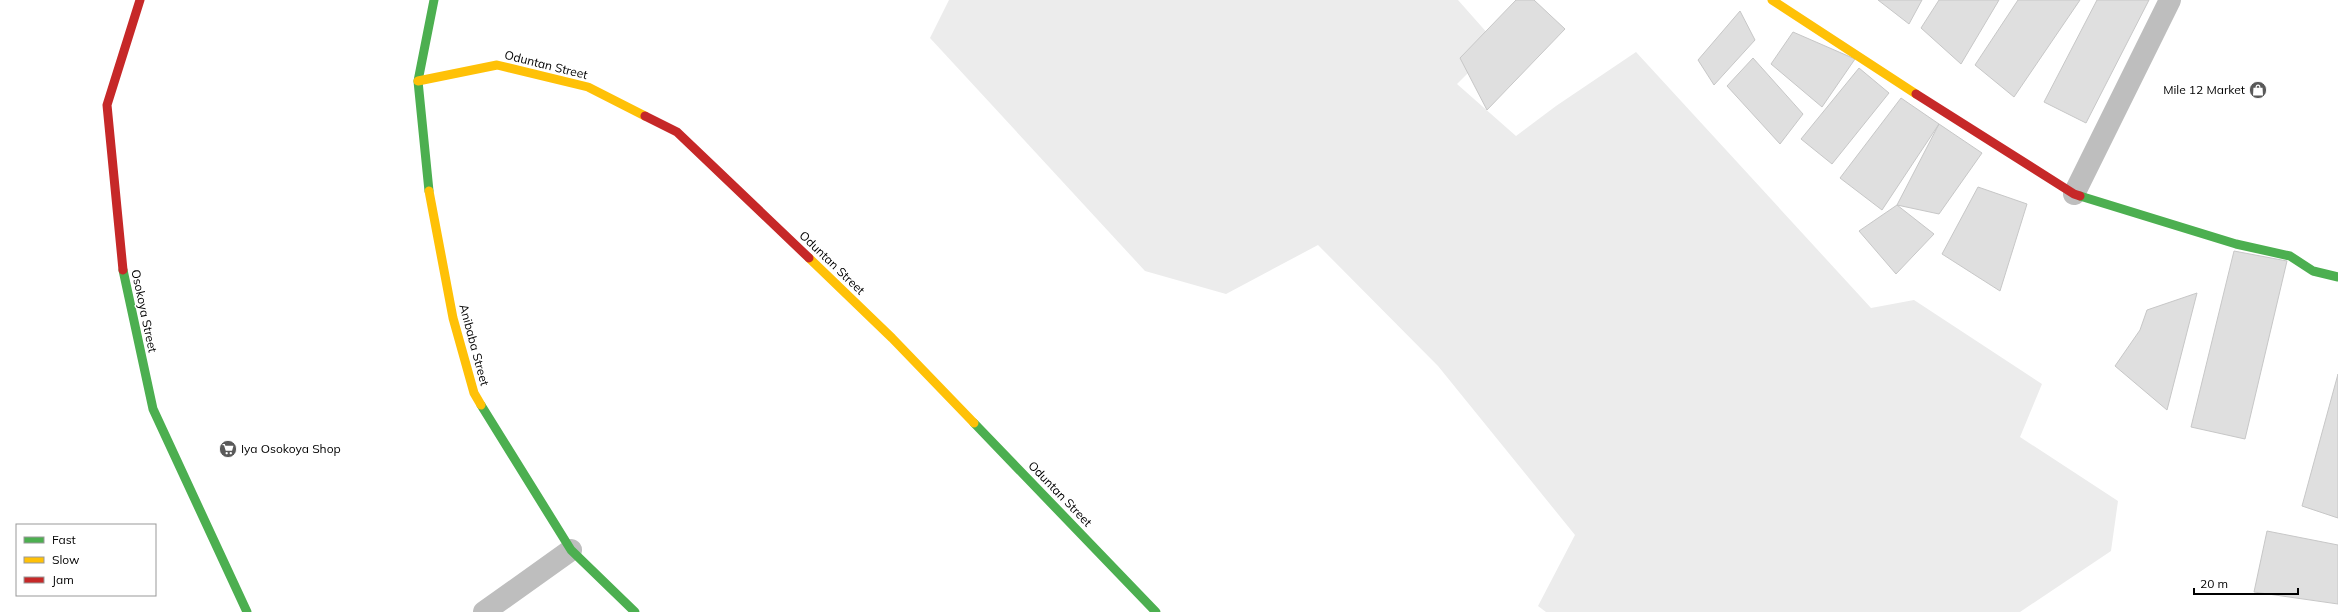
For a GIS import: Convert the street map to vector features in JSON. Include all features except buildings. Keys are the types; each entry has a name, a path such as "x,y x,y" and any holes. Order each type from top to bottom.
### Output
{"street":[{"name":"Osokoya Street","path":"140,0 107,105 123,273 153,409 247,612"},
{"name":"Anibaba Street","path":"434,0 418,82 430,204 453,318 474,393 571,550 635,612"},
{"path":"1772,0 1856,57 2074,194 2236,244 2290,256 2313,271 2338,276"},
{"path":"2074,194 2170,0"},
{"name":"Oduntan Street","path":"418,82 497,65 588,87 677,132 892,338 1156,612"},
{"path":"484,612 571,550"}],"shaded area":[{"path":"949,0 1458,0 1497,44 1457,84 1516,136 1556,106 1636,52 1871,308 1914,300 2042,384 2020,437 2118,501 2111,551 2020,612 1546,612 1538,606 1575,535 1438,366 1318,245 1226,294 1145,271 930,38"}],"traffic: fast":[{"path":"429,191 418,81 434,0"},
{"path":"2080,196 2236,244 2290,256 2313,271 2338,277"},
{"path":"123,270 153,409 247,612"},
{"path":"481,405 571,550 635,612"},
{"path":"974,423 1156,612"}],"traffic: slow":[{"path":"1772,0 1916,94"},
{"path":"418,81 497,65 588,87 645,116"},
{"path":"429,191 453,318 474,393 481,405"},
{"path":"809,258 892,338 974,423"}],"traffic: jam":[{"path":"123,270 107,105 140,0"},
{"path":"1916,94 2074,194 2080,196"},
{"path":"645,116 677,132 809,258"}],"place":[{"name":"Mile 12 Market","path":"2258,90"},
{"name":"Iya Osokoya Shop","path":"228,449"}]}
